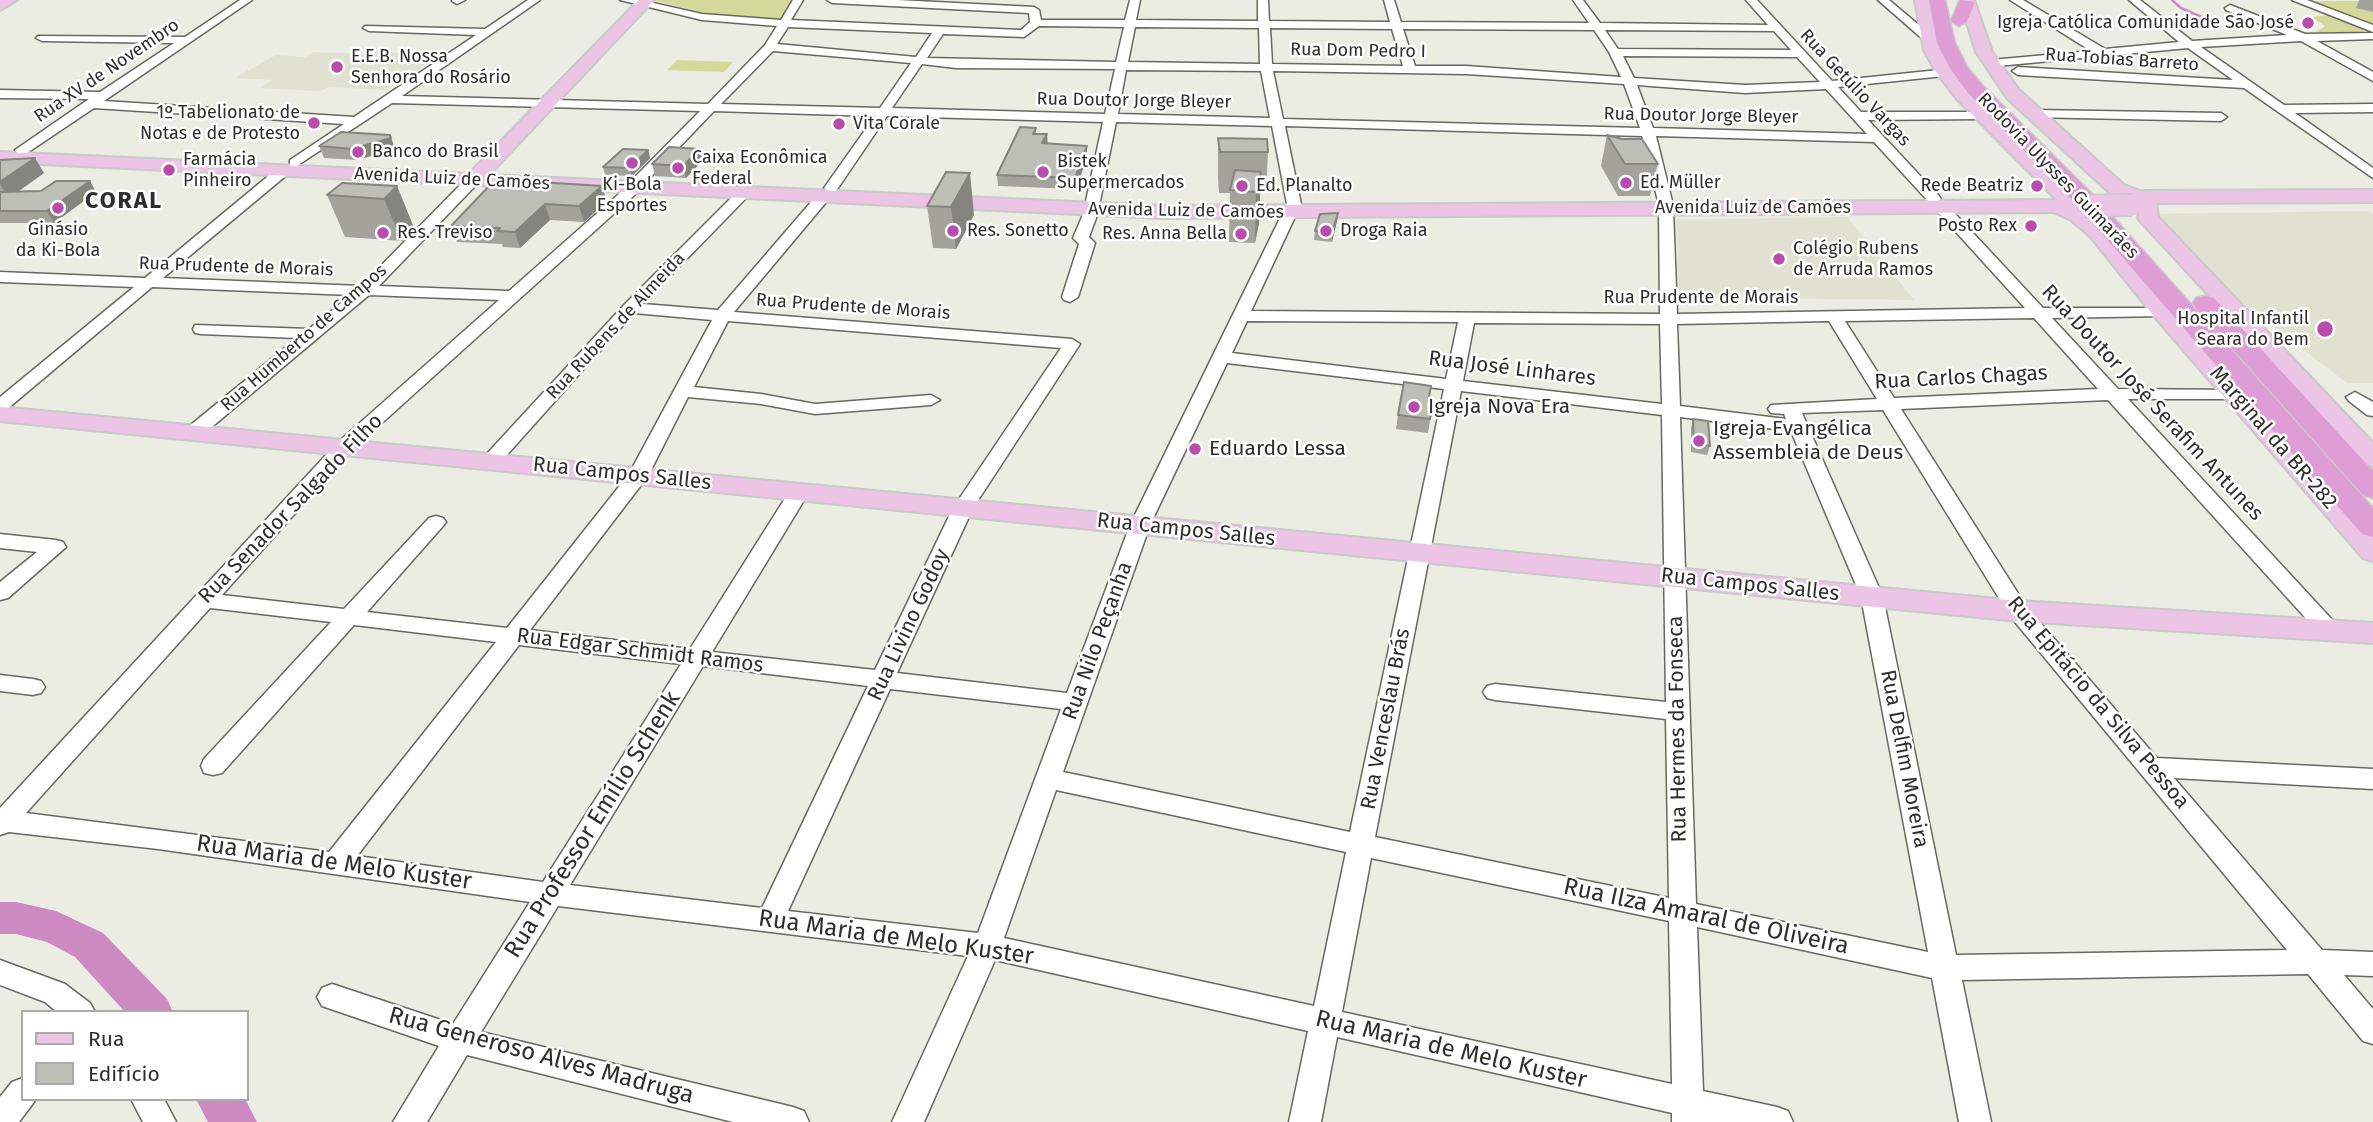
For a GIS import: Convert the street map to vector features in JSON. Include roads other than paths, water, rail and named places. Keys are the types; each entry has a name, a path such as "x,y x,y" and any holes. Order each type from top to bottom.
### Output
{"highway":[{"name":"Rodovia Ulysses Guimarães","path":"1942,10 1993,88 2113,202 2373,489"},
{"name":"Rodovia Ulysses Guimarães","path":"1942,10 1952,57 1975,89 2087,202 2373,533"}],"main road":[{"path":"0,6 10,0"},
{"name":"Rua Humberto de Campos","path":"477,176 546,104 634,3"},
{"path":"1942,10 1977,37 1993,67 2034,114 2117,189 2135,201 2158,229 2373,458"},
{"name":"Marginal da BR-282","path":"1942,10 1944,72 1982,115 2069,202 2078,216 2098,232 2233,394 2373,533"},
{"name":"Avenida Luiz de Camões","path":"1,156 22,150 289,167"},
{"name":"Avenida Luiz de Camões","path":"1,156 1093,205 1293,208 2373,199"},
{"name":"Avenida Luiz de Camões","path":"638,184 744,193 827,193"},
{"name":"Avenida Luiz de Camões","path":"2135,201 2351,204 2373,199"},
{"name":"Rua Campos Salles","path":"0,414 2018,611 2373,633"}],"street":[{"name":"Rua XV de Novembro","path":"22,150 247,0"},
{"path":"0,406 289,167 536,0"},
{"name":"Rua Senador Salgado Filho","path":"2,823 344,447 638,184 710,108 764,39 785,23 799,0"},
{"path":"832,0 1034,10 1036,23"},
{"path":"1070,297 1087,243 1081,238 1093,205 1135,0"},
{"path":"1262,0 1266,67 1293,208"},
{"path":"1390,0 1409,69"},
{"name":"Rua Hermes da Fonseca","path":"1578,0 1615,52 1630,83 1648,132 1666,205 1687,1112"},
{"name":"Rua Getúlio Vargas","path":"1751,0 1937,203"},
{"path":"1883,0 1898,12 1942,10"},
{"path":"2015,0 2103,53"},
{"path":"2134,0 2190,44 2373,174"},
{"path":"2297,0 2373,29"},
{"path":"634,3 717,20 1024,34 1036,23 1777,28"},
{"name":"Rua Dom Pedro I","path":"634,3 764,39 918,62 1494,71 1630,83 1745,89 1829,85 1944,72"},
{"path":"2230,8 2300,36 2373,76"},
{"path":"1898,12 1942,10"},
{"path":"369,28 488,32"},
{"path":"336,863 638,476 722,316 827,193 940,30"},
{"path":"1993,67 2190,44 2300,36 2373,36"},
{"path":"41,38 188,40"},
{"path":"1615,52 1801,54"},
{"name":"Rua Tobias Barreto","path":"1993,67 2248,85"},
{"path":"0,94 358,121"},
{"name":"Rua Doutor Jorge Bleyer","path":"389,99 1878,138"},
{"path":"2281,108 2373,108"},
{"path":"2034,114 2221,117"},
{"path":"1857,116 1982,115"},
{"name":"Rua Humberto de Campos","path":"194,432 365,291 477,176"},
{"name":"Rua Rubens de Almeida","path":"490,461 630,308 744,193"},
{"name":"Rua Doutor José Serafim Antunes","path":"1937,203 2329,630"},
{"name":"Rua Nilo Peçanha","path":"908,1122 987,946 1140,525 1293,208"},
{"name":"Rua Prudente de Morais","path":"0,277 513,296"},
{"name":"Rua Prudente de Morais","path":"630,308 1072,344"},
{"name":"Rua Prudente de Morais","path":"1241,316 1668,318 2162,311"},
{"name":"Rua Epitácio da Silva Pessoa","path":"1834,316 2018,611 2373,1031"},
{"name":"Rua Venceslau Brás","path":"1305,1122 1467,317"},
{"path":"201,329 313,334"},
{"name":"Rua Livino Godoy","path":"770,920 963,508 1072,344"},
{"name":"Rua José Linhares","path":"1221,357 1671,411 1794,417"},
{"path":"682,391 761,399 815,409 931,400"},
{"name":"Rua Carlos Chagas","path":"1794,417 1889,404 2113,394 2233,394"},
{"path":"2364,397 2373,411"},
{"name":"Rua Delfim Moreira","path":"1794,417 1872,597 1975,1122"},
{"name":"Rua Professor Emílio Schenk","path":"409,1122 799,492"},
{"path":"213,766 436,522"},
{"path":"0,541 56,547 0,593"},
{"name":"Rua Edgar Schmidt Ramos","path":"204,600 1075,702"},
{"path":"0,683 33,687"},
{"path":"1495,692 1678,712"},
{"path":"2150,767 2373,779"},
{"name":"Rua Ilza Amaral de Oliveira","path":"1048,779 1945,968 2314,962 2373,964"},
{"name":"Rua Maria de Melo Kuster","path":"2,823 336,863 551,894 987,946 1325,1022 1687,1112 1777,1122"},
{"path":"0,972 55,993 77,1010"},
{"name":"Rua Generoso Alves Madruga","path":"332,997 460,1040 793,1122"},
{"path":"0,1122 21,1095"},
{"path":"147,1101 160,1122"}],"waterway":[{"path":"2172,0 2181,8 2206,19"},
{"path":"0,918 16,918 56,928 89,945 150,1010"},
{"path":"219,1101 235,1122"}],"place":[{"name":"Igreja Católica Comunidade São José","path":"2308,23"},
{"name":"E.E.B. Nossa Senhora do Rosário","path":"337,67"},
{"name":"1º Tabelionato de Notas e de Protesto","path":"314,123"},
{"name":"Vita Corale","path":"839,124"},
{"name":"Banco do Brasil","path":"358,152"},
{"name":"Ki-Bola Esportes","path":"632,163"},
{"name":"Caixa Econômica Federal","path":"678,168"},
{"name":"Farmácia Pinheiro","path":"169,170"},
{"name":"Bistek Supermercados","path":"1043,172"},
{"name":"Ed. Müller","path":"1626,183"},
{"name":"Ed. Planalto","path":"1242,186"},
{"name":"Rede Beatriz","path":"2037,186"},
{"name":"Ginásio da Ki-Bola","path":"58,208"},
{"name":"Posto Rex","path":"2031,226"},
{"name":"Res. Sonetto","path":"953,231"},
{"name":"Droga Raia","path":"1326,231"},
{"name":"Res. Treviso","path":"383,233"},
{"name":"Res. Anna Bella","path":"1241,234"},
{"name":"Colégio Rubens de Arruda Ramos","path":"1779,259"},
{"name":"Hospital Infantil Seara do Bem","path":"2325,329"},
{"name":"Igreja Nova Era","path":"1414,407"},
{"name":"Igreja Evangélica Assembleia de Deus","path":"1699,441"},
{"name":"Eduardo Lessa","path":"1195,449"}],"district":[{"name":"CORAL","path":"124,202"}]}
